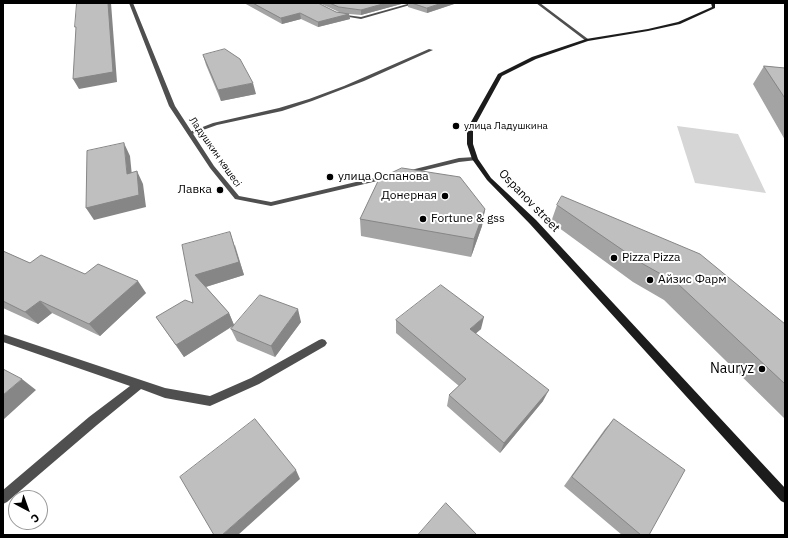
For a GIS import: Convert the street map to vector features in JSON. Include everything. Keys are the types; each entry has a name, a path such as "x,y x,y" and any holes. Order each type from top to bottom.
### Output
{"street":[{"name":"Ладушкин көшесі","path":"132,3 172,106 212,167 236,198 270,204 394,175"},
{"path":"332,12 338,15 361,18 415,3"},
{"path":"538,3 587,40"},
{"name":"Ospanov street","path":"713,3 714,7 679,23 648,30 587,40 534,58 500,75 470,129 470,144 475,159 488,179 533,222 634,334 785,497"},
{"path":"190,133 225,121 294,106 325,95 431,50"},
{"path":"402,174 459,160 475,159"},
{"path":"3,338 165,393 210,401 255,381 322,343"},
{"path":"3,498 140,384"}],"shaded area":[{"path":"677,126 738,134 766,193 695,183"}],"building":[{"path":"77,3 108,3 113,72 73,79"},
{"path":"253,3 318,3 336,12 349,14 318,22 300,13 281,18"},
{"path":"330,3 386,3 361,10 339,7"},
{"path":"412,3 442,3 427,8"},
{"path":"225,49 240,59 253,83 218,90 203,55"},
{"path":"764,66 785,68 785,98"},
{"path":"124,143 127,174 137,171 139,195 86,208 87,151"},
{"path":"402,168 460,177 485,209 474,239 360,219 379,179"},
{"path":"562,196 700,254 785,324 785,384 677,283 643,264 557,205"},
{"path":"230,232 239,262 195,275 229,313 176,345 156,317 185,300 193,303 182,245"},
{"path":"3,251 30,263 41,255 85,274 98,264 138,281 89,324 40,301 25,312 3,301"},
{"path":"441,285 484,317 470,329 549,390 504,443 449,395 466,379 396,320"},
{"path":"260,295 298,309 271,346 231,329"},
{"path":"3,369 22,379 3,395"},
{"path":"255,419 296,470 222,535 214,535 180,477"},
{"path":"614,419 685,470 649,535 641,535 572,477"},
{"path":"446,503 477,535 418,535"}],"place":[{"name":"улица Ладушкина","path":"456,126"},
{"name":"улица Оспанова","path":"330,177"},
{"name":"Лавка","path":"220,190"},
{"name":"Донерная","path":"445,196"},
{"name":"Fortune & gss","path":"423,219"},
{"name":"Pizza Pizza","path":"614,258"},
{"name":"Айзис Фарм","path":"650,280"},
{"name":"Nauryz","path":"762,369"}]}
